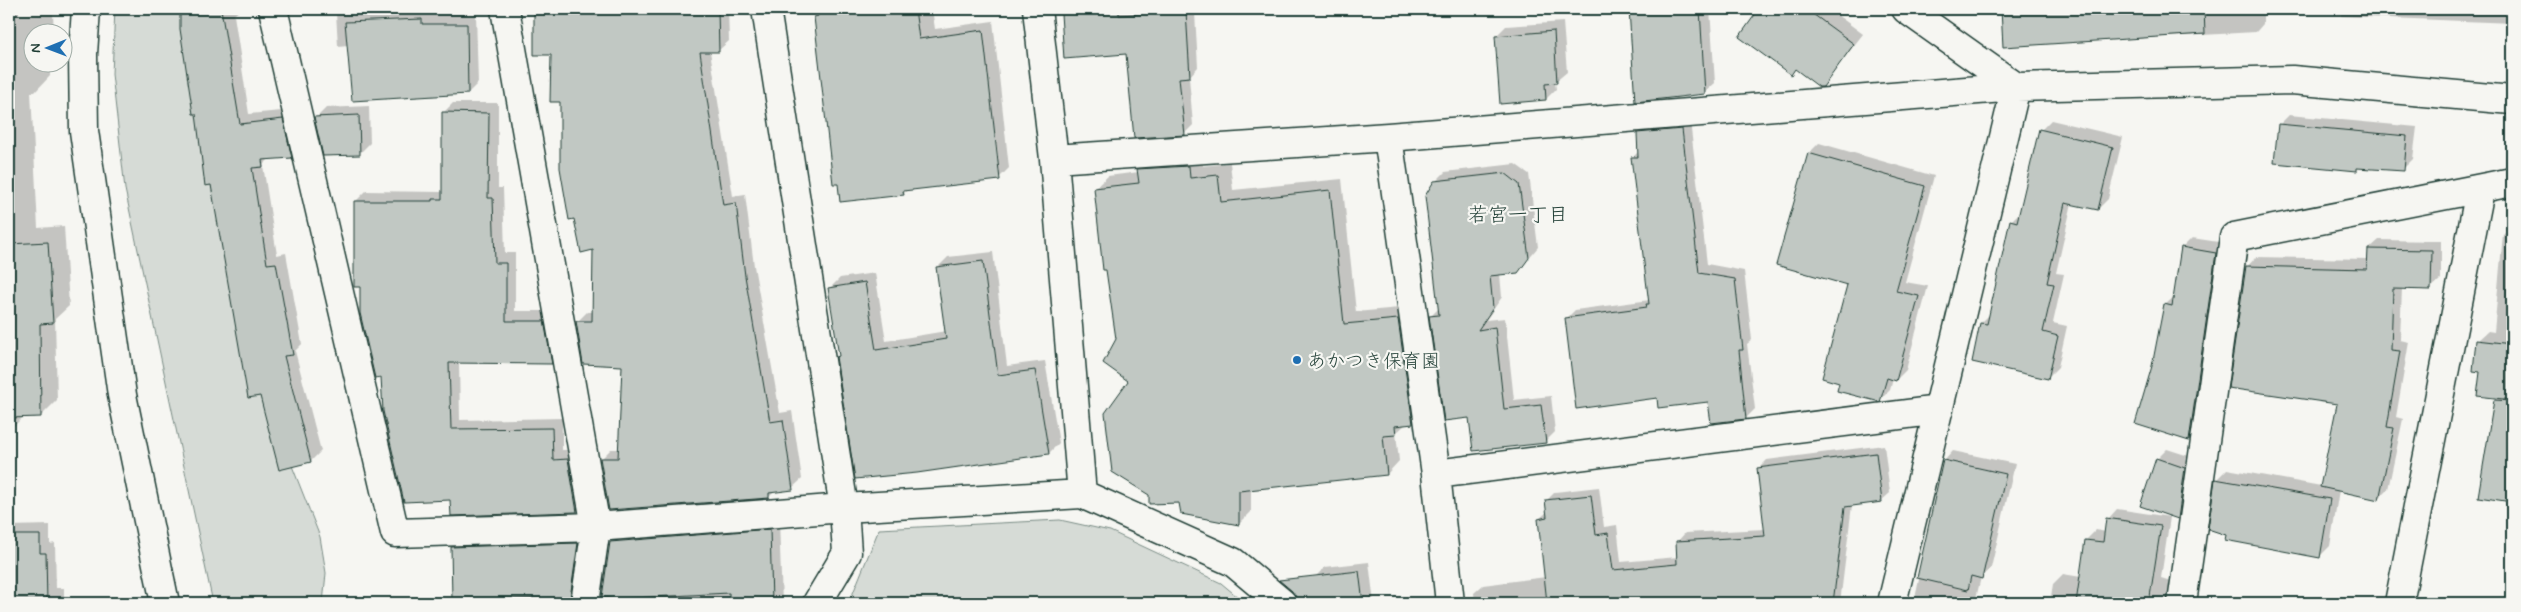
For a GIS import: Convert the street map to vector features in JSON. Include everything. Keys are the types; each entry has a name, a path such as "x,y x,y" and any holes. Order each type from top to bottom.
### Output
{"street":[{"path":"86,9 83,54 84,131 122,395 165,603"},
{"path":"273,9 395,533 596,527 844,508 1082,494 1233,562 1282,603"},
{"path":"505,9 596,527 585,603"},
{"path":"766,9 844,508 847,553 817,603"},
{"path":"1037,9 1054,159 1082,494"},
{"path":"1906,9 2016,87"},
{"path":"1054,159 1388,137 2016,87 2292,80 2512,100"},
{"path":"1892,603 2016,87"},
{"path":"1388,137 1436,474 1450,603"},
{"path":"2182,603 2234,238 2480,190 2512,182"},
{"path":"2400,603 2480,190"},
{"path":"1436,474 1939,410"}],"shaded area":[{"path":"115,9 184,9 204,155 261,387 320,537 326,573 323,603 213,603 125,189 112,74"},
{"path":"1060,520 1110,531 1221,583 1245,603 849,603 879,529"}],"building":[{"path":"180,9 221,9 240,124 283,119 292,158 262,160 263,167 252,168 267,264 276,263 293,355 284,356 311,462 279,470 260,396 248,398 211,185 205,186 196,114 193,114 180,29"},
{"path":"534,9 718,10 719,52 700,52 723,205 736,203 745,276 770,422 783,420 793,490 769,493 769,498 609,510 600,458 618,458 622,366 583,364 576,321 592,321 593,250 581,253 574,219 569,220 560,168 560,102 550,102 551,55 534,55"},
{"path":"817,9 915,9 919,39 983,30 1000,180 903,191 904,195 840,202 838,184 833,184 814,17 818,16"},
{"path":"1119,9 1119,15 1186,11 1190,77 1179,78 1185,135 1134,138 1126,54 1064,59 1061,14"},
{"path":"1629,9 1700,9 1705,94 1635,102"},
{"path":"1759,9 1806,9 1854,44 1823,87 1819,87 1795,69 1791,75 1739,37"},
{"path":"2001,9 2204,9 2205,34 2003,47"},
{"path":"422,19 422,24 467,24 468,94 352,101 345,22"},
{"path":"1554,31 1557,83 1545,84 1546,100 1500,104 1495,36"},
{"path":"442,112 489,113 488,198 493,198 495,263 506,263 506,321 544,321 552,364 449,363 451,429 552,428 553,460 568,459 577,512 451,516 450,500 404,502 383,411 381,377 375,378 360,313 360,287 354,287 354,201 432,201 432,199 442,199"},
{"path":"359,115 360,155 323,156 314,117"},
{"path":"2278,124 2407,136 2404,171 2357,168 2357,171 2274,163"},
{"path":"1682,129 1699,273 1735,279 1743,350 1739,350 1746,419 1711,423 1708,402 1658,408 1657,398 1576,409 1565,318 1647,307 1646,304 1649,304 1631,157 1638,157 1637,133"},
{"path":"2039,129 2113,147 2098,210 2065,203 2047,283 2054,284 2043,332 2058,336 2048,379 1972,362 1980,323 1987,324 2010,220 2017,222"},
{"path":"1808,153 1925,186 1896,291 1919,296 1896,381 1887,378 1880,402 1837,391 1839,383 1822,378 1847,285 1776,265"},
{"path":"1189,166 1190,178 1218,175 1221,202 1330,190 1344,324 1398,319 1413,424 1395,426 1396,435 1383,436 1387,475 1239,491 1239,525 1181,514 1179,503 1149,504 1149,495 1112,472 1105,413 1128,381 1103,363 1116,339 1106,270 1103,270 1094,188 1139,183 1137,169"},
{"path":"1505,173 1519,184 1529,258 1518,273 1490,276 1493,308 1478,330 1495,327 1504,409 1541,405 1546,443 1473,451 1469,418 1444,421 1429,316 1439,315 1425,196 1434,181"},
{"path":"48,242 53,323 40,324 41,417 9,418 9,244"},
{"path":"2181,247 2216,253 2189,441 2135,424 2152,366 2164,304 2172,306"},
{"path":"2368,249 2432,250 2431,290 2393,289 2391,350 2400,351 2387,427 2394,428 2379,500 2320,487 2337,404 2228,388 2246,266 2367,269"},
{"path":"983,261 998,375 1035,370 1049,454 917,473 855,479 836,357 839,356 828,288 865,282 876,350 946,339 936,267"},
{"path":"2476,340 2512,344 2512,400 2477,396 2480,372 2473,371"},
{"path":"2494,400 2512,401 2512,502 2478,497"},
{"path":"1876,453 1882,502 1845,507 1833,603 1547,603 1538,519 1547,517 1545,500 1591,495 1596,535 1608,533 1613,570 1677,564 1676,541 1765,536 1757,468"},
{"path":"2156,458 2185,468 2178,519 2140,506"},
{"path":"1943,460 2006,474 1982,579 1971,576 1968,590 1917,578"},
{"path":"2215,479 2330,499 2320,558 2225,540 2226,535 2208,529"},
{"path":"2106,518 2161,526 2149,603 2076,603 2085,540 2103,542"},
{"path":"770,529 772,603 729,603 729,593 614,599 602,597 610,542"},
{"path":"9,535 40,535 40,553 46,553 47,603 9,603"},
{"path":"578,543 570,598 452,600 451,547"},
{"path":"1359,571 1363,603 1297,603 1292,591 1279,580"}],"place":[{"name":"あかつき保育園","path":"1297,360"}],"district":[{"name":"若宮一丁目","path":"1518,214"}]}
